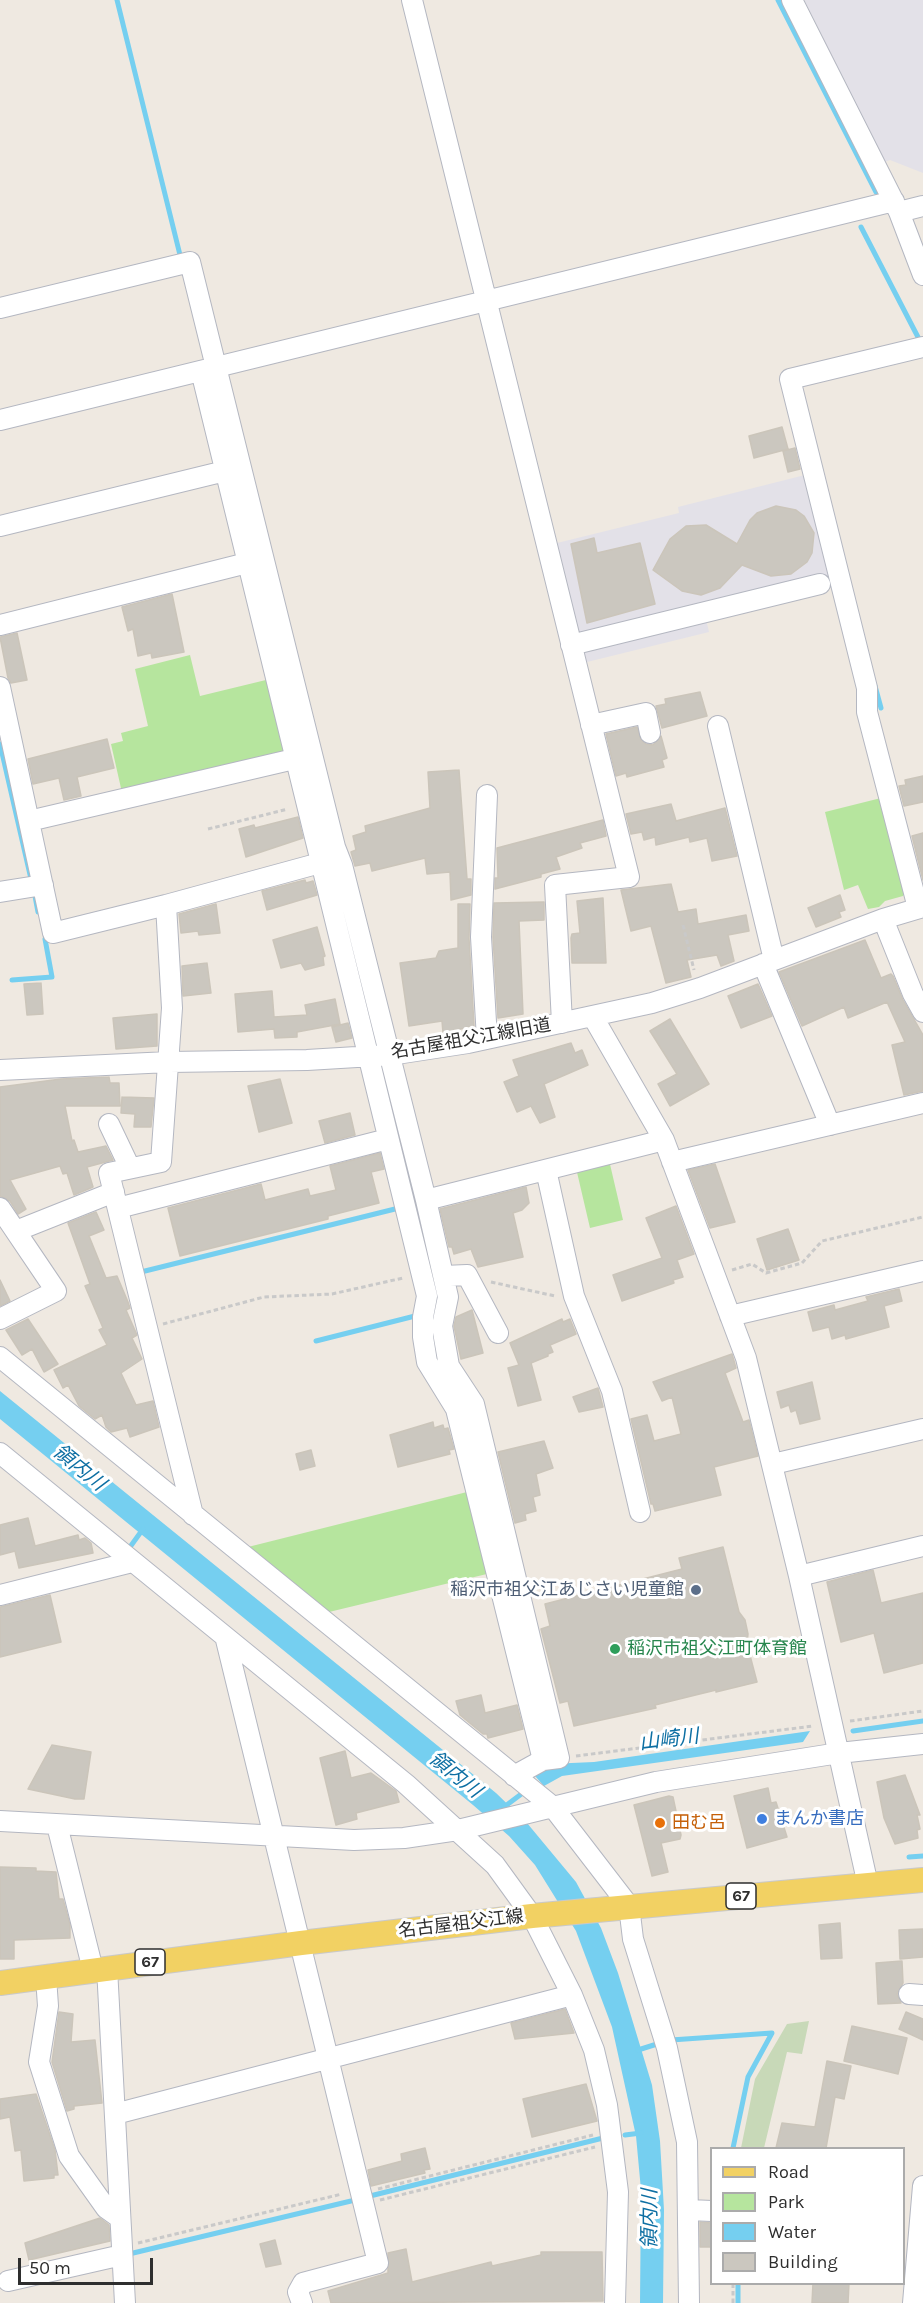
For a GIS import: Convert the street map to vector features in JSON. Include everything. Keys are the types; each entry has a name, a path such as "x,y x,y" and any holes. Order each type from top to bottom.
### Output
{"main road":[{"name":"名古屋祖父江線","path":"0,1983 536,1915 923,1880"}],"street":[{"path":"412,0 629,877 555,885 562,1023"},
{"path":"792,0 897,206 923,275"},
{"path":"0,420 486,301 897,206 923,206"},
{"path":"0,308 190,262 225,471 255,561"},
{"path":"920,908 867,712 867,688 789,379 923,347"},
{"path":"209,369 303,757 390,1055 426,1200 448,1297 442,1326 449,1366 474,1404 551,1759"},
{"path":"0,526 225,471"},
{"path":"0,625 255,561"},
{"path":"571,645 820,584"},
{"path":"0,687 53,933 166,906 320,863"},
{"path":"591,725 645,713 650,733"},
{"path":"718,726 768,962 830,1125"},
{"path":"303,757 306,804 427,1296 423,1317 427,1362 456,1409 551,1759"},
{"path":"29,821 303,757"},
{"path":"487,795 481,937 487,1039"},
{"path":"0,892 43,885"},
{"path":"166,906 172,1008 161,1162 109,1173 193,1515"},
{"name":"名古屋祖父江線旧道","path":"0,1070 390,1055 487,1039 652,1003 698,989 884,918 920,908"},
{"path":"884,918 913,994 923,1012"},
{"path":"592,1017 664,1140 746,1358 799,1576 868,1885"},
{"path":"672,1162 923,1103"},
{"path":"109,1124 130,1168"},
{"path":"16,1232 116,1200 388,1139"},
{"path":"426,1200 664,1140"},
{"path":"546,1170 574,1296 612,1391 640,1512"},
{"path":"0,1208 56,1291 0,1319"},
{"path":"730,1316 923,1271"},
{"path":"444,1276 467,1275 469,1277 498,1334"},
{"path":"0,1357 514,1776 547,1807 622,1907 667,2048 687,2142 690,2303"},
{"path":"773,1464 923,1429"},
{"path":"0,1453 226,1640 463,1829 536,1915 573,1995 594,2050 613,2136 618,2192 615,2303"},
{"path":"799,1576 923,1546"},
{"path":"0,1596 132,1562"},
{"path":"226,1640 378,2263 303,2283 298,2292 302,2303"},
{"path":"0,1821 273,1836 404,1838 463,1829 656,1782 839,1753 923,1744"},
{"path":"514,1776 551,1759"},
{"path":"57,1825 100,1969 115,2114 125,2303"},
{"path":"46,1977 48,2006 39,2062 69,2156 106,2208 120,2218"},
{"path":"115,2114 573,1995"},
{"path":"913,2303 917,2221 923,2186"},
{"path":"689,2210 710,2211"},
{"path":"8,2281 122,2251"}],"path":[{"path":"208,829 306,804"},
{"path":"683,926 698,989"},
{"path":"715,1276 752,1264 766,1274 802,1263 822,1241 923,1217"},
{"path":"147,1328 264,1297 332,1294 398,1281 420,1269"},
{"path":"469,1277 564,1299 574,1296"},
{"path":"551,1759 923,1711"},
{"path":"122,2251 613,2136"},
{"path":"362,2195 613,2136"},
{"path":"733,2285 733,2303"}],"shaded area":[{"path":"804,0 923,0 923,173 890,160 885,162"},
{"path":"809,474 838,586 706,619 709,632 583,663 553,544 679,513 678,507"}],"green space":[{"path":"190,655 200,696 270,679 288,756 123,797 111,744 123,741 121,733 148,726 135,669"},
{"path":"885,797 908,889 903,896 885,901 879,907 868,909 858,885 844,890 825,812"},
{"path":"609,1160 623,1220 590,1228 576,1168"},
{"path":"471,1491 491,1573 329,1612 244,1548"},
{"path":"809,2021 802,2054 787,2052 764,2147 741,2147 755,2079 787,2024"}],"water":[{"name":"領内川","path":"0,1391 496,1793 527,1823 576,1882 601,1928 618,1973 652,2085 660,2141 664,2210 663,2303 640,2303 641,2190 636,2136 612,2027 576,1931 535,1865 509,1836 473,1805 0,1419"},
{"path":"810,1731 803,1742 562,1776 544,1786 535,1776 549,1764 594,1762"}],"building":[{"path":"782,427 788,449 754,458 749,436"},
{"path":"795,448 800,469 788,472 783,451"},
{"path":"776,506 796,510 804,516 814,533 812,553 807,562 791,574 771,576 742,565 720,588 701,595 682,591 653,570 670,539 686,526 706,525 737,544 750,520 757,513"},
{"path":"594,538 597,553 640,543 655,604 587,623 571,544"},
{"path":"172,594 184,652 152,658 151,653 138,656 133,629 128,631 122,607"},
{"path":"17,633 27,680 11,683 0,637"},
{"path":"700,692 707,716 662,728 656,706 666,704 665,699"},
{"path":"637,727 641,740 646,744 653,745 661,736 667,758 662,760 664,767 627,777 626,773 616,776 606,734"},
{"path":"107,739 114,768 77,777 81,796 64,800 59,778 33,784 28,759"},
{"path":"459,770 467,879 471,879 471,895 451,900 450,872 427,874 425,858 372,871 370,863 355,866 351,852 356,850 353,836 366,832 365,826 430,808 428,772"},
{"path":"923,776 923,802 904,806 899,786 906,785 905,780"},
{"path":"671,804 676,821 725,808 737,856 712,861 707,838 690,842 689,837 656,845 655,837 644,840 642,832 631,834 626,814"},
{"path":"298,817 303,838 246,857 239,829 254,825 255,828"},
{"path":"603,820 606,836 580,843 582,848 556,857 560,869 541,874 541,877 495,889 495,878 498,878 497,848"},
{"path":"923,833 923,880 912,836"},
{"path":"305,880 306,883 313,881 317,895 267,910 262,891"},
{"path":"671,884 678,912 696,909 698,924 746,915 749,931 728,935 734,961 721,966 717,955 687,960 691,977 666,983 651,926 631,931 621,890"},
{"path":"840,895 845,910 839,912 841,917 816,927 808,908"},
{"path":"603,898 606,963 572,963 572,934 580,933 577,901"},
{"path":"544,902 544,920 519,921 523,1014 498,1018 493,937 494,903"},
{"path":"216,904 220,933 199,935 198,931 181,933 179,914"},
{"path":"458,904 470,904 469,938 474,1026 443,1033 442,1021 409,1026 400,963 436,958 439,951 458,948"},
{"path":"317,927 325,956 323,957 324,965 305,970 301,963 281,968 273,940"},
{"path":"865,940 881,978 891,974 893,976 903,1000 923,1035 923,1091 904,1095 892,1045 905,1042 887,1002 848,1018 844,1007 802,1026 779,972"},
{"path":"207,963 211,993 183,996 182,966"},
{"path":"41,983 43,1014 27,1015 24,984"},
{"path":"758,984 772,1016 741,1028 728,996"},
{"path":"272,991 274,1017 307,1015 305,1005 335,999 340,1024 297,1032 297,1037 275,1038 274,1029 238,1032 235,994"},
{"path":"157,1014 157,1046 116,1049 113,1018"},
{"path":"670,1019 709,1084 670,1106 658,1084 677,1074 650,1031"},
{"path":"348,1023 352,1038 336,1042 332,1027"},
{"path":"571,1043 575,1053 582,1050 588,1065 544,1084 555,1117 540,1123 531,1106 517,1112 504,1082 519,1076 513,1060"},
{"path":"109,1077 110,1083 119,1083 120,1106 65,1106 72,1141 74,1140 78,1152 106,1146 113,1160 87,1167 93,1187 74,1195 67,1173 63,1174 60,1166 10,1180 26,1209 18,1214 10,1201 0,1196 0,1087 61,1079"},
{"path":"280,1079 292,1123 259,1132 248,1086"},
{"path":"122,1097 154,1098 151,1127 134,1127 135,1114 121,1113"},
{"path":"350,1113 355,1135 325,1143 319,1121"},
{"path":"380,1153 384,1169 371,1172 379,1203 328,1216 328,1219 180,1256 168,1208 261,1184 265,1200 308,1189 310,1196 336,1190 330,1166"},
{"path":"715,1164 735,1222 710,1228 688,1170"},
{"path":"526,1187 529,1203 522,1210 513,1213 523,1257 478,1267 471,1249 454,1254 452,1247 449,1247 440,1209"},
{"path":"676,1206 694,1254 677,1260 683,1277 673,1280 674,1283 622,1301 613,1275 662,1258 646,1218"},
{"path":"96,1212 104,1230 89,1236 106,1278 117,1276 130,1308 126,1310 137,1335 132,1338 142,1359 121,1373 136,1405 153,1401 159,1427 130,1437 127,1428 111,1432 106,1427 102,1415 95,1419 79,1406 68,1385 63,1388 54,1370 107,1345 99,1330 103,1328 85,1286 90,1284 68,1223"},
{"path":"788,1229 799,1260 767,1270 757,1239"},
{"path":"0,1280 10,1301 0,1306"},
{"path":"899,1289 902,1301 884,1306 889,1327 846,1339 845,1335 832,1339 829,1327 813,1331 808,1312 834,1305 835,1310 868,1301 866,1297"},
{"path":"472,1310 483,1353 461,1359 454,1326 456,1317"},
{"path":"28,1319 58,1364 44,1372 32,1349 22,1355 6,1330"},
{"path":"562,1319 563,1322 570,1319 576,1334 550,1345 553,1352 531,1363 541,1400 518,1406 508,1368 519,1365 510,1343"},
{"path":"732,1354 736,1368 725,1373 743,1422 749,1420 758,1456 714,1467 721,1495 655,1511 651,1504 631,1419 647,1415 654,1441 681,1434 672,1397 662,1401 653,1382"},
{"path":"812,1382 820,1419 800,1424 796,1410 791,1412 789,1405 781,1408 777,1392"},
{"path":"598,1388 603,1407 579,1412 573,1397"},
{"path":"433,1422 434,1428 443,1425 444,1429 448,1428 454,1449 449,1450 450,1454 398,1467 390,1435"},
{"path":"544,1441 553,1468 536,1474 540,1495 533,1497 536,1511 525,1514 526,1520 515,1523 498,1452"},
{"path":"311,1450 315,1466 300,1470 296,1454"},
{"path":"28,1518 35,1546 78,1535 79,1540 85,1538 91,1543 93,1553 19,1568 15,1551 0,1555 0,1525"},
{"path":"723,1547 739,1612 745,1620 748,1634 747,1644 757,1682 716,1692 716,1690 655,1705 656,1708 574,1726 568,1701 560,1703 541,1629 550,1626 545,1604 682,1569 679,1558"},
{"path":"873,1570 881,1603 923,1593 923,1663 884,1673 874,1633 841,1642 827,1582"},
{"path":"50,1595 61,1642 0,1657 0,1607"},
{"path":"481,1695 485,1713 517,1705 523,1729 488,1738 487,1734 483,1734 460,1715 456,1701"},
{"path":"52,1745 91,1752 84,1799 28,1789"},
{"path":"345,1751 351,1778 371,1773 396,1791 399,1802 356,1813 357,1819 336,1825 320,1758"},
{"path":"905,1775 920,1815 917,1815 920,1829 917,1830 918,1838 895,1844 884,1818 877,1782"},
{"path":"768,1788 771,1803 776,1802 787,1837 747,1848 734,1796"},
{"path":"673,1797 681,1835 680,1839 661,1843 668,1872 652,1876 634,1805"},
{"path":"0,1867 36,1868 36,1871 56,1872 59,1899 63,1899 70,1925 70,1938 14,1940 14,1959 0,1959"},
{"path":"840,1923 842,1958 821,1959 819,1925"},
{"path":"923,1929 923,1957 900,1959 899,1930"},
{"path":"902,1961 903,1983 897,1994 901,2003 878,2004 876,1963"},
{"path":"565,2009 574,2033 515,2039 511,2023"},
{"path":"59,2012 73,2014 71,2042 95,2040 102,2103 74,2106 74,2109 67,2111 52,2062"},
{"path":"906,2012 923,2019 923,2040 899,2029"},
{"path":"852,2026 907,2038 898,2074 844,2061"},
{"path":"827,2061 851,2066 844,2099 835,2097 826,2147 776,2147 782,2123 815,2127"},
{"path":"586,2084 597,2121 532,2137 523,2099"},
{"path":"36,2094 55,2150 58,2175 54,2175 54,2178 24,2181 21,2150 15,2151 10,2117 0,2119 0,2099"},
{"path":"425,2148 430,2169 424,2170 425,2173 371,2186 368,2170 402,2161 401,2154"},
{"path":"100,2218 109,2225 110,2241 29,2260 25,2243"},
{"path":"700,2222 710,2223 710,2247 700,2247"},
{"path":"275,2240 281,2264 266,2267 260,2244"},
{"path":"406,2249 412,2282 491,2262 492,2266 541,2255 541,2252 602,2252 603,2301 331,2303 328,2291 388,2273 388,2253"},
{"path":"813,2285 849,2285 848,2303 812,2303"}],"waterway":[{"path":"117,0 181,259"},
{"path":"778,0 876,192"},
{"path":"861,227 920,341"},
{"path":"875,686 881,708"},
{"path":"0,744 31,879"},
{"path":"331,861 376,1043"},
{"path":"35,896 38,912"},
{"path":"12,980 52,977 45,939"},
{"path":"382,1068 416,1209"},
{"path":"141,1272 399,1208"},
{"path":"418,1218 437,1296 433,1322 434,1348 440,1365"},
{"path":"316,1341 419,1315"},
{"path":"130,1547 143,1529"},
{"name":"山崎川","path":"853,1731 923,1721"},
{"name":"山崎川","path":"504,1807 524,1792"},
{"path":"909,1857 923,1856"},
{"path":"671,2040 772,2033 748,2077 733,2147"},
{"path":"638,2050 657,2044"},
{"path":"625,2135 641,2133"},
{"path":"370,2196 603,2138"},
{"path":"129,2254 351,2201"},
{"path":"738,2285 738,2303"}],"place":[{"name":"稲沢市祖父江あじさい児童館","path":"696,1590"},
{"name":"稲沢市祖父江町体育館","path":"615,1649"},
{"name":"まんか書店","path":"762,1819"},
{"name":"田む呂","path":"660,1823"}]}
